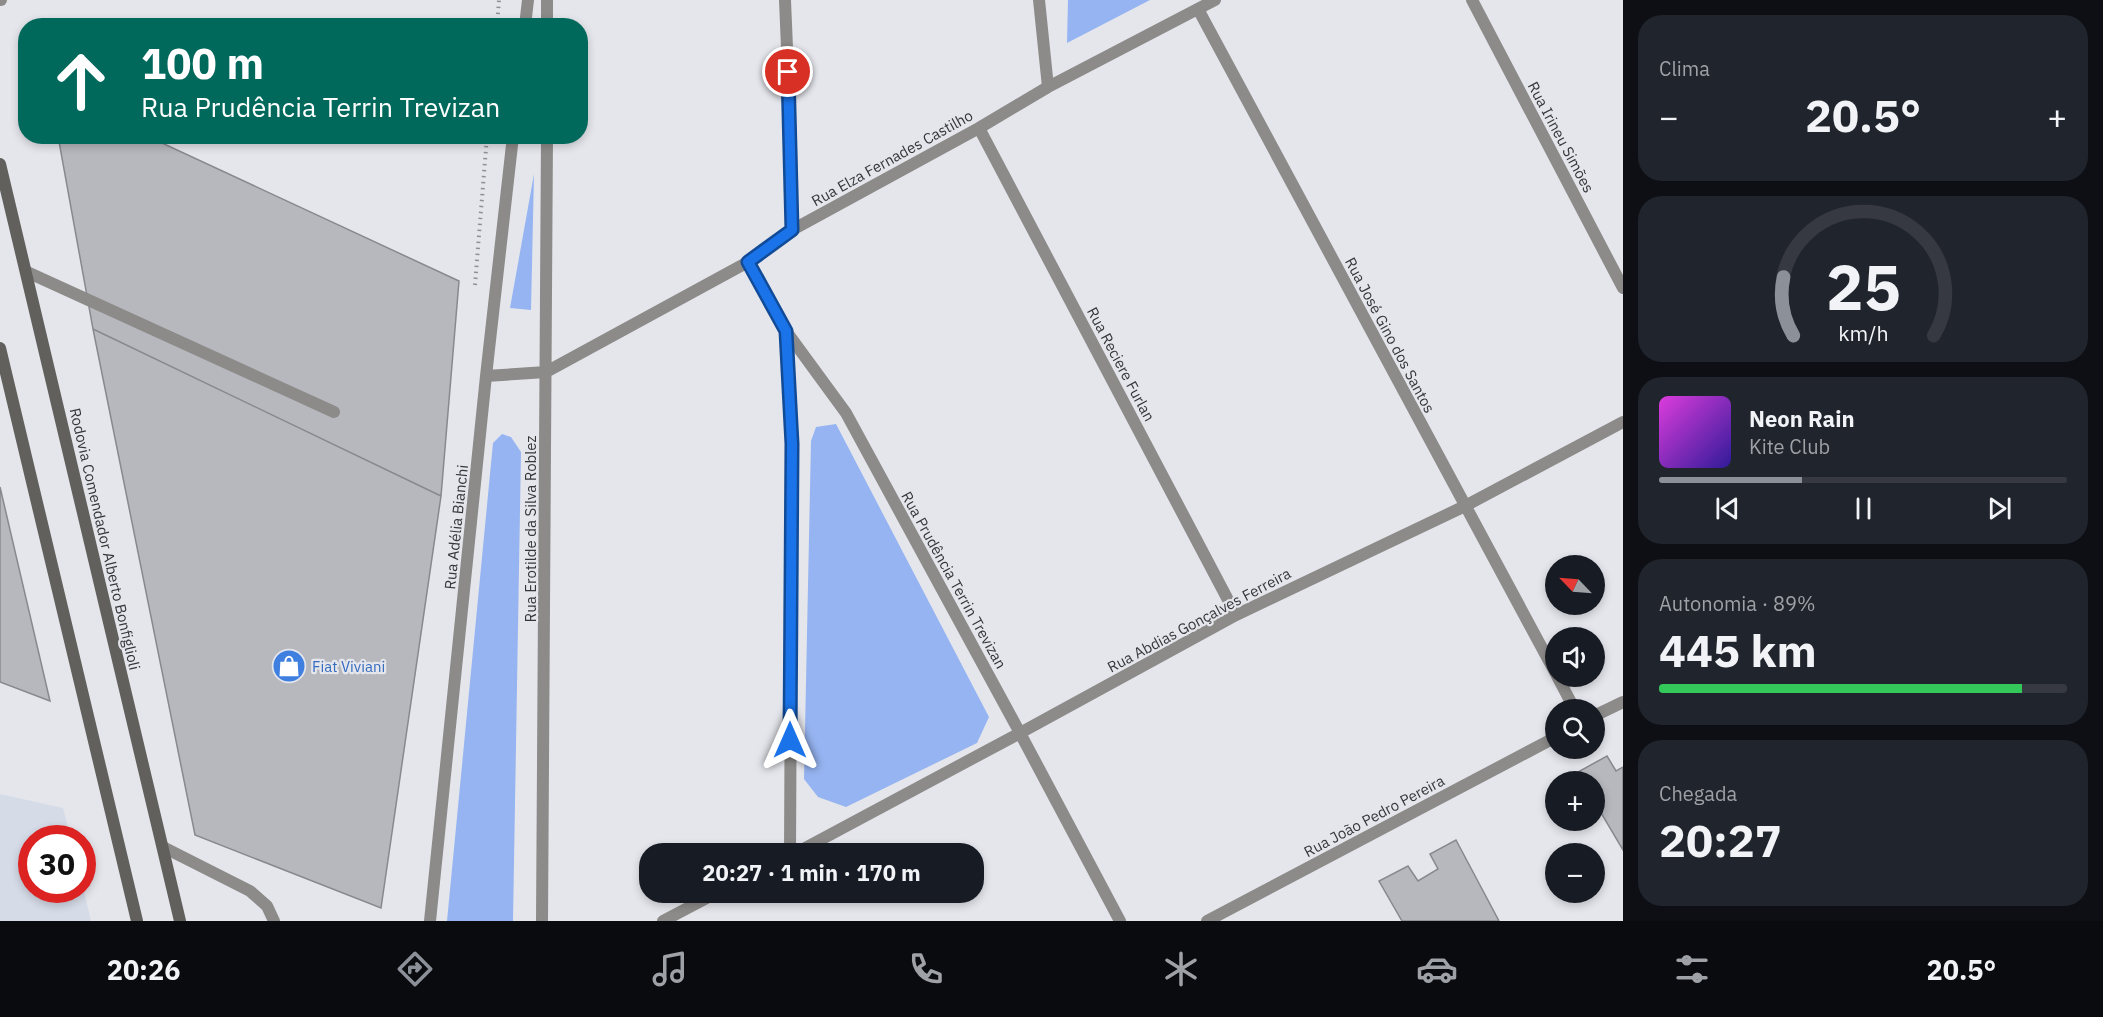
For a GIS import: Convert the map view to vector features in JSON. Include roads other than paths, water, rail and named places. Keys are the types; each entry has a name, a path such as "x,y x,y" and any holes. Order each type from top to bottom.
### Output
{"main road":[{"name":"Rodovia Comendador Alberto Bonfiglioli","path":"0,164 180,921"},
{"path":"0,348 137,921"}],"street":[{"path":"526,18 528,0"},
{"path":"547,0 547,18"},
{"path":"785,0 792,230"},
{"path":"1039,0 1048,87"},
{"name":"Rua Elza Fernades Castilho","path":"486,376 546,372 748,262 792,230 979,128 1048,87 1215,0"},
{"name":"Rua Irineu Simões","path":"1472,0 1623,288"},
{"name":"Rua José Gino dos Santos","path":"1198,9 1545,655"},
{"name":"Rua Reciere Furlan","path":"979,128 1236,615"},
{"name":"Rua Adélia Bianchi","path":"430,921 512,144"},
{"name":"Rua Erotilde da Silva Roblez","path":"542,921 547,144"},
{"name":"Rua Prudência Terrin Trevizan","path":"748,262 786,331 846,413 1120,921"},
{"path":"27,272 334,412"},
{"path":"786,331 792,444 792,843"},
{"name":"Rua Abdias Gonçalves Ferreira","path":"813,843 1236,615 1465,506 1623,422"},
{"path":"1605,711 1623,702"},
{"name":"Rua João Pedro Pereira","path":"1207,921 1545,743"},
{"path":"163,847 250,891 267,906 274,921"},
{"path":"663,921 697,903"}],"place":[{"name":"Fiat Viviani","path":"289,666"}]}
